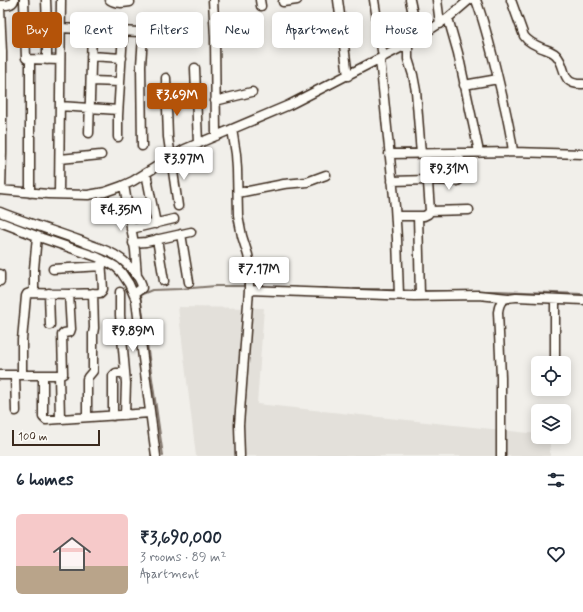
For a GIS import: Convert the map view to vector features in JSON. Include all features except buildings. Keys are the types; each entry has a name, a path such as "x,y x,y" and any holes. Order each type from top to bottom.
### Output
{"street":[{"path":"0,5 11,4 14,0"},
{"path":"24,0 27,59 60,60"},
{"path":"46,0 47,60"},
{"path":"61,0 61,12"},
{"path":"110,0 116,3 130,2"},
{"path":"213,0 214,12"},
{"path":"284,2 297,0"},
{"path":"338,0 348,76"},
{"path":"374,0 396,216 399,295"},
{"path":"410,0 413,12"},
{"path":"437,0 440,24"},
{"path":"432,29 469,0"},
{"path":"476,0 490,45 513,152"},
{"path":"511,0 524,36 527,40 551,51 556,55 568,81 583,84"},
{"path":"0,8 2,52 2,152 0,190 30,193 95,194 124,185 185,149 289,105 400,48"},
{"path":"448,18 458,53 479,152"},
{"path":"128,32 139,32 143,36 141,65 142,146"},
{"path":"59,194 60,48"},
{"path":"88,133 91,48"},
{"path":"118,137 117,129 122,48"},
{"path":"215,48 216,136"},
{"path":"408,48 408,59 416,91 423,154 428,180 430,211"},
{"path":"91,56 122,58"},
{"path":"30,60 30,193"},
{"path":"195,68 198,144"},
{"path":"166,78 168,138 178,206"},
{"path":"464,85 498,79"},
{"path":"91,81 120,82"},
{"path":"215,101 252,92"},
{"path":"60,106 118,110"},
{"path":"232,129 236,154 238,215 248,255 249,290 240,394 240,456"},
{"path":"389,154 479,152 583,154"},
{"path":"392,181 457,181 462,177 460,153"},
{"path":"60,159 101,155"},
{"path":"146,173 156,224"},
{"path":"238,193 284,184 307,182 326,175"},
{"path":"124,185 137,276"},
{"path":"396,216 426,215 430,211 469,210"},
{"path":"0,212 112,253 126,263 137,276 142,284 137,292 136,300 156,456"},
{"path":"418,216 420,296"},
{"path":"131,229 174,219"},
{"path":"0,222 85,253 102,263"},
{"path":"133,243 191,232"},
{"path":"181,234 189,282"},
{"path":"34,293 34,269 37,236"},
{"path":"156,239 164,281"},
{"path":"85,253 85,268"},
{"path":"53,269 85,268 102,263 111,264 119,270 137,292"},
{"path":"16,411 18,375 27,294 102,292 102,263"},
{"path":"0,274 0,281"},
{"path":"249,290 420,296 479,295 508,298 583,300"},
{"path":"120,292 120,315 125,373 125,415"},
{"path":"49,293 50,325"},
{"path":"87,417 88,379 89,375 93,371 93,293"},
{"path":"0,375 63,374 63,334 70,332 69,294"},
{"path":"501,456 501,377 498,312 501,302 508,298"},
{"path":"555,299 555,356"},
{"path":"114,416 113,376 116,373 125,373"},
{"path":"43,375 43,417 45,419 60,420 150,413"},
{"path":"59,375 60,420"}],"shaded area":[{"path":"178,307 264,308 257,404 531,433 531,444 550,444 550,456 196,456"}],"waterway":[{"path":"36,230 84,248"},
{"path":"103,256 112,259 126,269 137,289"},
{"path":"140,295 152,290 216,286 246,286"},
{"path":"282,287 299,288"},
{"path":"305,288 327,288"},
{"path":"330,289 349,289"},
{"path":"354,289 379,289"},
{"path":"383,290 396,290"},
{"path":"401,290 418,291"},
{"path":"422,291 496,291 583,294"},
{"path":"139,293 163,456"}]}
